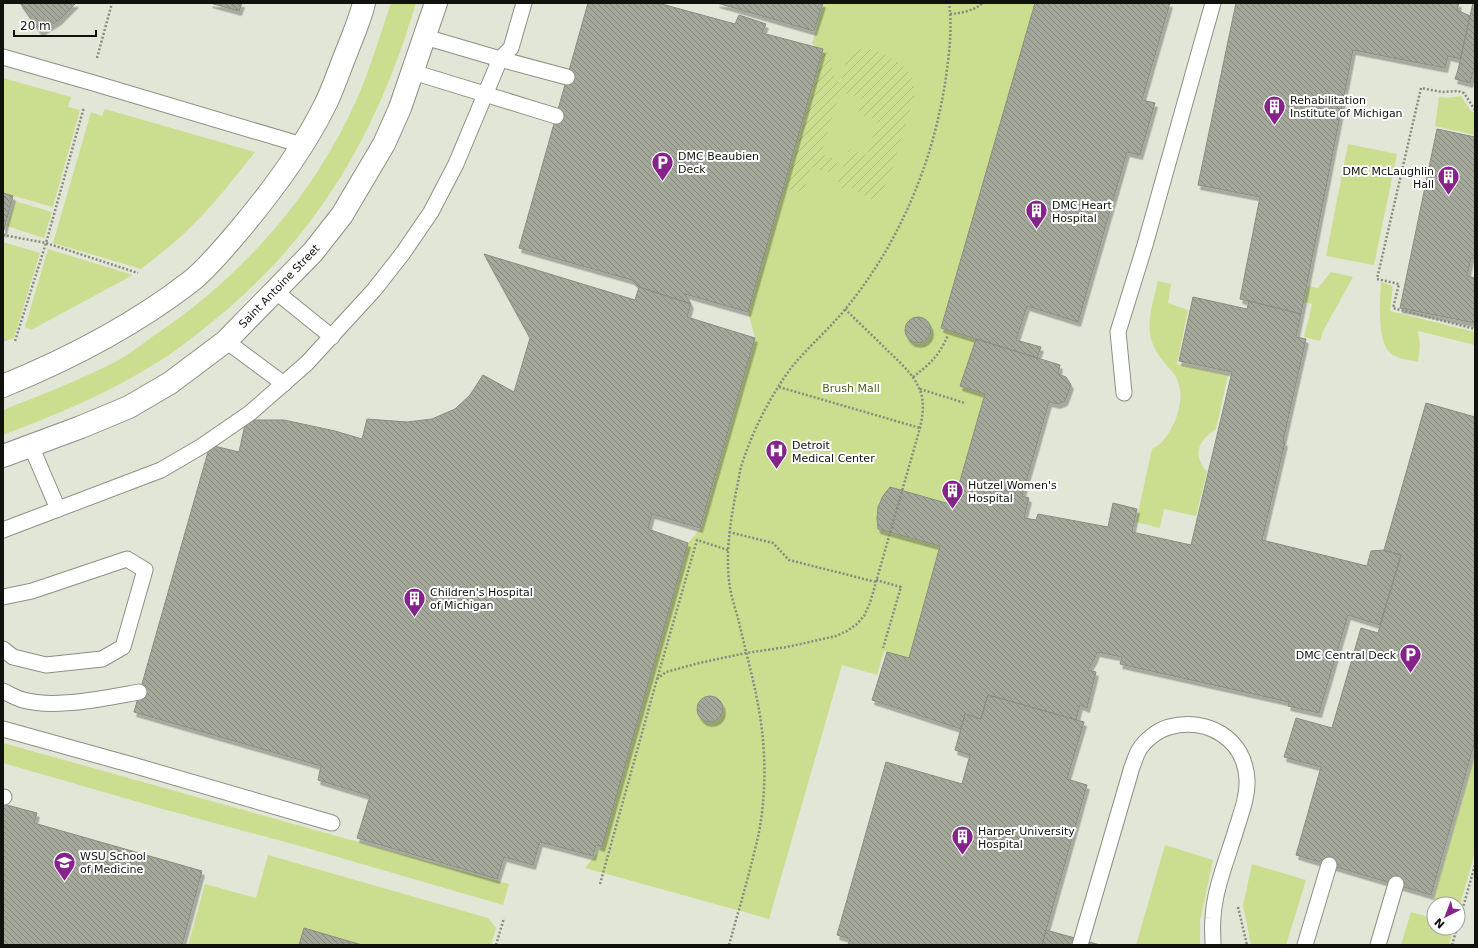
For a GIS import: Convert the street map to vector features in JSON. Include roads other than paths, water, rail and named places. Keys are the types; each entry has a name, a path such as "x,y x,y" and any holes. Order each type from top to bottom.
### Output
{"street":[{"path":"3,386 42,370 90,346 145,313 191,281 219,253 250,218 278,182 302,145 324,107 364,3"},
{"name":"Saint Antoine Street","path":"3,456 81,427 129,407 170,383 226,341 313,252 342,215 384,144 414,72 436,3"}],"lane":[{"path":"3,530 161,470 202,446 250,413 307,363 374,290 430,212 456,164 500,59 511,48 524,3"},
{"path":"1124,393 1118,332 1148,238 1213,3"},
{"path":"425,37 567,77"},
{"path":"3,58 98,84 302,145"},
{"path":"414,72 556,116"},
{"path":"275,291 332,337"},
{"path":"226,341 284,384"},
{"path":"31,446 58,509"},
{"path":"3,607 8,596 32,592 127,559 145,570 123,648 102,659 46,665 13,657 3,649"},
{"path":"3,691 22,700 44,703 91,700 139,692"},
{"path":"1080,945 1132,767 1139,750 1152,736 1167,727 1186,723 1204,725 1221,733 1235,745 1244,761 1247,780 1245,798 1219,888 1213,917 1213,945"},
{"path":"3,729 332,823"},
{"path":"1304,945 1329,865"},
{"path":"1378,945 1396,884"}],"place":[{"name":"Rehabilitation Institute of Michigan","path":"1274,126"},
{"name":"DMC Beaubien Deck","path":"662,182"},
{"name":"DMC McLaughlin Hall","path":"1449,196"},
{"name":"DMC Heart Hospital","path":"1037,230"},
{"name":"Detroit Medical Center","path":"776,470"},
{"name":"Hutzel Women's Hospital","path":"952,510"},
{"name":"Children's Hospital of Michigan","path":"414,618"},
{"name":"DMC Central Deck","path":"1411,674"},
{"name":"Harper University Hospital","path":"963,856"},
{"name":"WSU School of Medicine","path":"64,882"}],"park label":[{"name":"Brush Mall","path":"851,388"}]}
